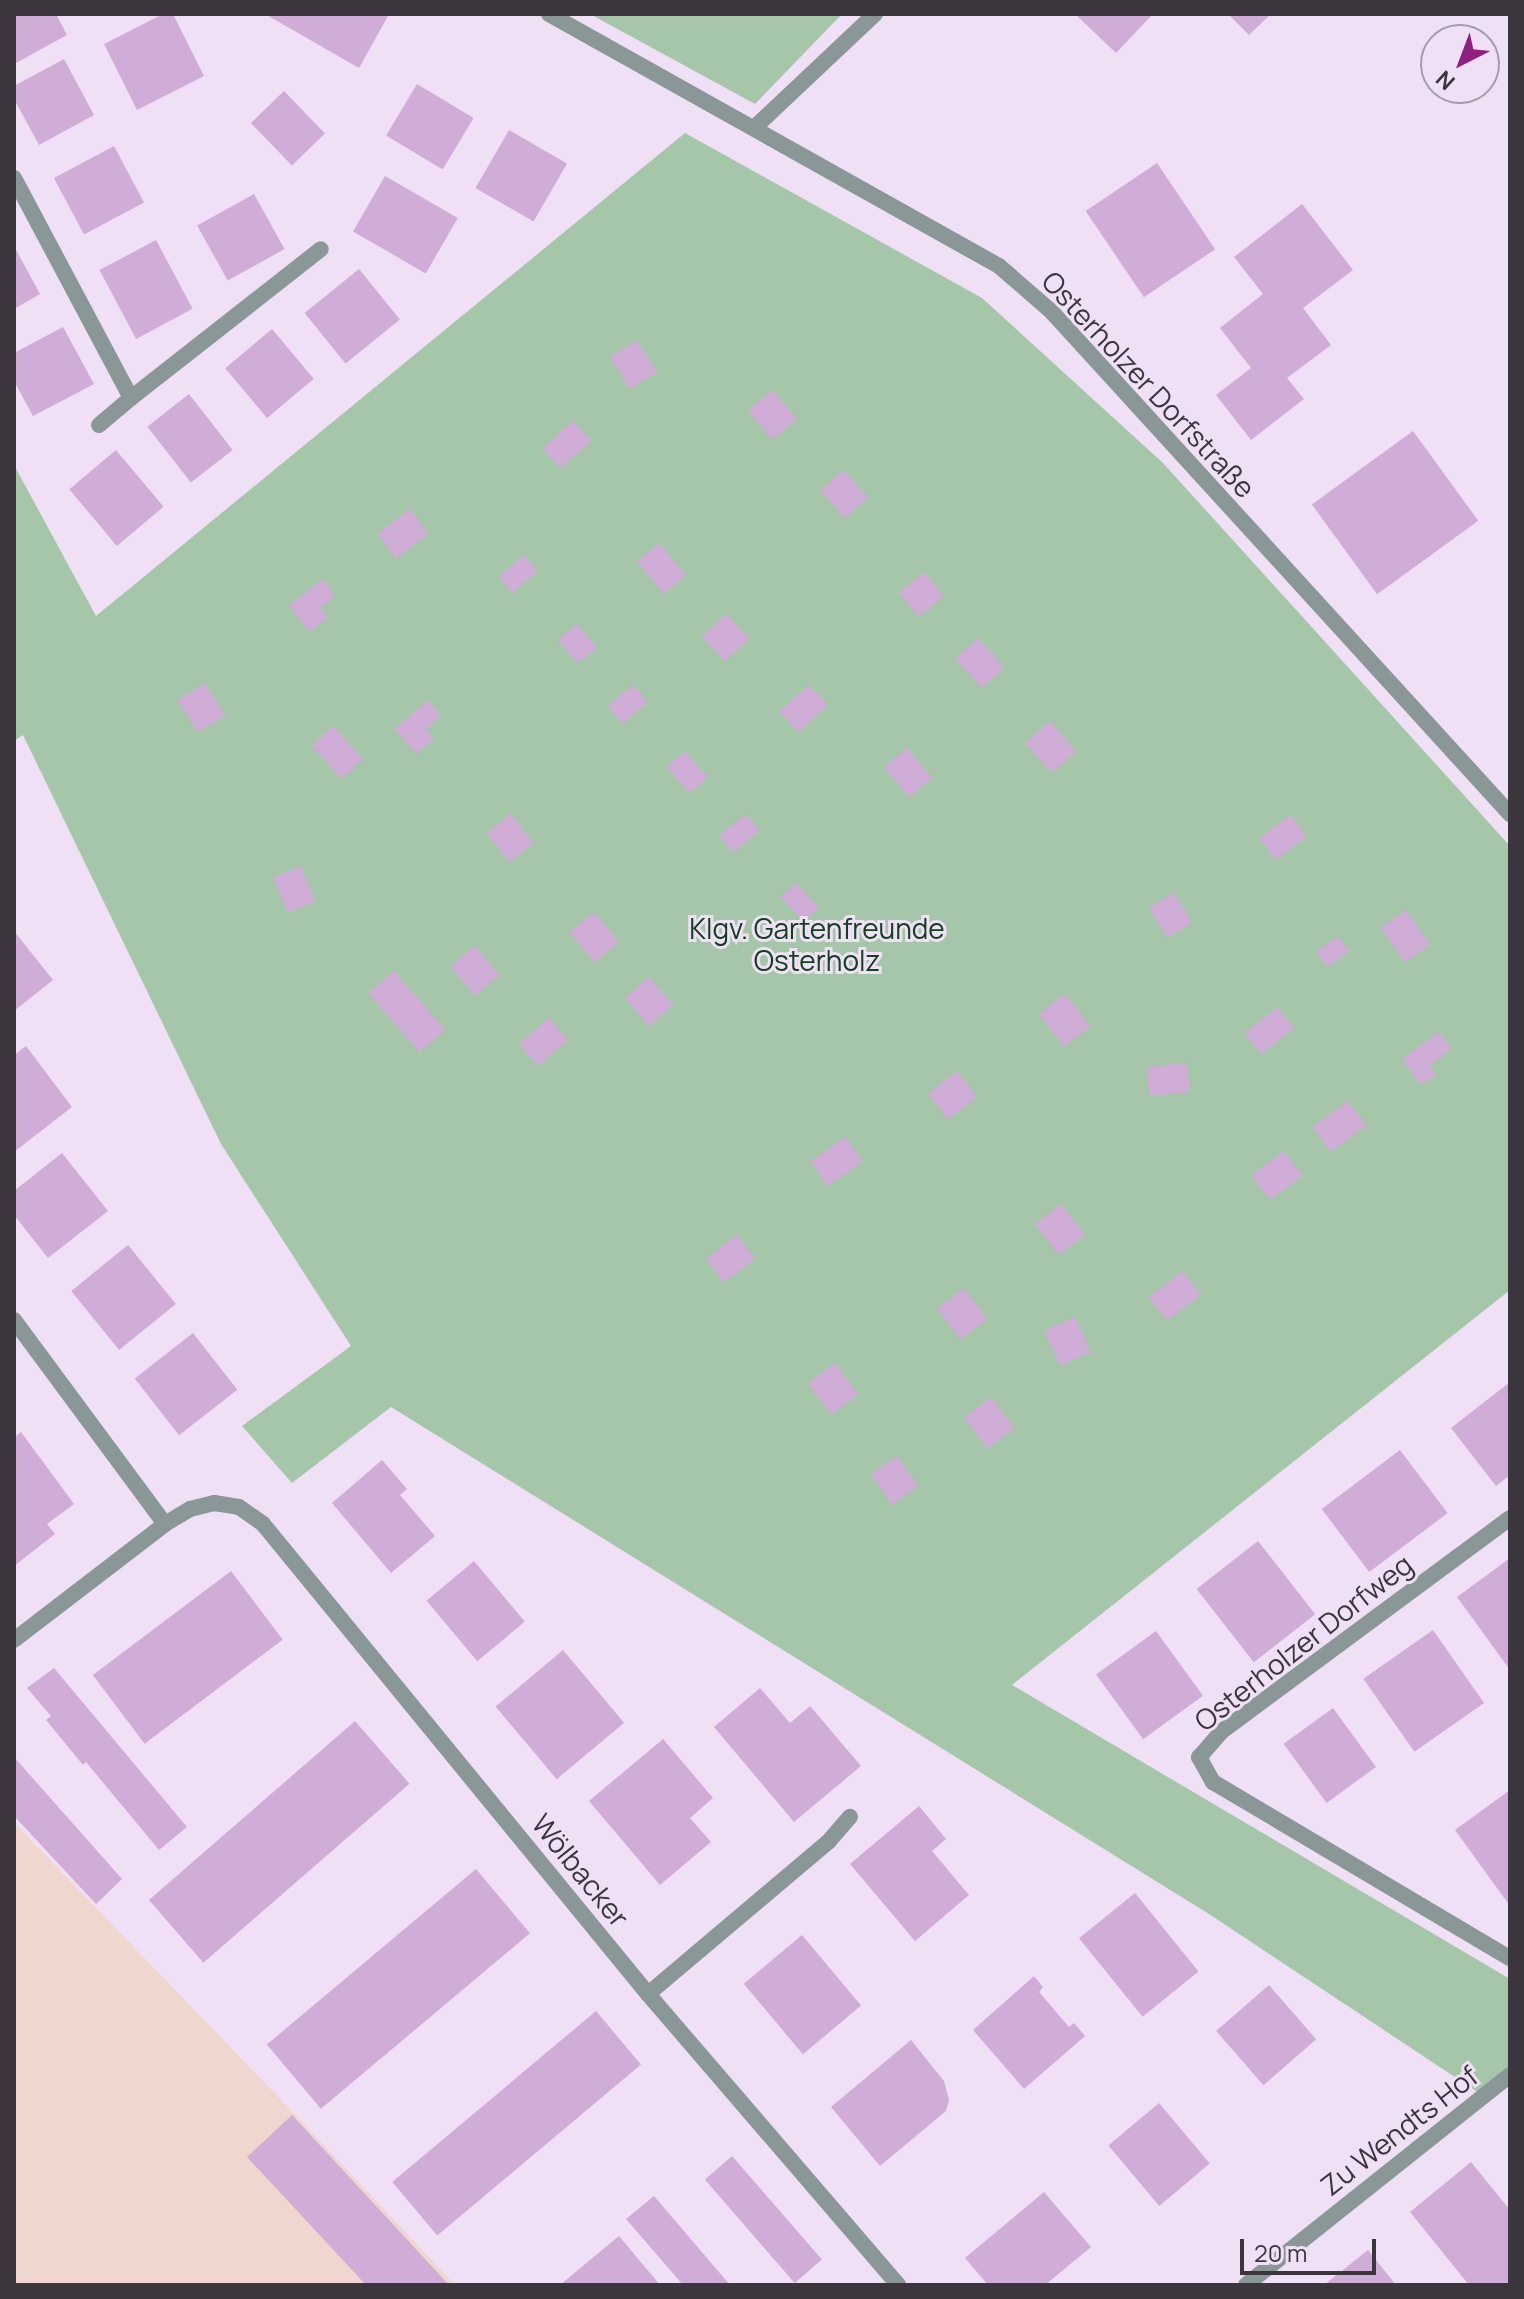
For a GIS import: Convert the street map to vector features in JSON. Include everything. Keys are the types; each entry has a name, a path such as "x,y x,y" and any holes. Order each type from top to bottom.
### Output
{"street":[{"name":"Osterholzer Dorfstraße","path":"549,14 999,266 1051,311 1510,814"},
{"path":"755,127 875,14"},
{"path":"14,178 131,398"},
{"path":"99,425 321,249"},
{"path":"14,1320 165,1524 14,1640"},
{"name":"Wölbacker","path":"165,1524 190,1509 214,1503 239,1507 263,1524 648,1994 898,2285"},
{"name":"Osterholzer Dorfweg","path":"1510,1518 1222,1731 1199,1757 1213,1782 1510,1958"},
{"path":"648,1994 829,1841 850,1817"},
{"name":"Zu Wendts Hof","path":"1246,2285 1510,2075"}],"shaded area":[{"path":"14,1823 288,2107 455,2285 14,2285"}],"green space":[{"path":"590,14 842,14 755,104"},
{"name":"Klgv. Gartenfreunde Osterholz","path":"685,133 982,298 1163,463 1510,846 1510,1290 1012,1685 1510,1979 1510,2082 1488,2099 1209,1914 391,1407 292,1483 242,1426 351,1346 221,1144 23,735 14,741 14,465 96,616"}],"building":[{"path":"14,14 56,14 67,35 16,63"},
{"path":"163,14 173,14 204,76 137,110 104,44"},
{"path":"265,14 384,14 388,16 359,68"},
{"path":"1075,14 1153,14 1116,53"},
{"path":"1228,14 1271,14 1249,35"},
{"path":"64,59 94,115 39,145 14,99 14,86"},
{"path":"417,84 474,118 443,169 386,135"},
{"path":"284,91 325,133 292,165 251,123"},
{"path":"509,130 567,163 534,222 476,188"},
{"path":"114,146 144,203 84,234 54,178"},
{"path":"1157,163 1215,249 1144,297 1086,211"},
{"path":"385,176 458,218 426,273 353,231"},
{"path":"254,194 285,249 228,281 197,226"},
{"path":"1302,204 1353,270 1303,308 1331,345 1287,378 1304,399 1251,440 1216,395 1251,368 1220,328 1263,294 1234,257"},
{"path":"156,240 193,309 136,339 99,270"},
{"path":"14,246 40,294 14,309"},
{"path":"359,269 400,320 346,364 305,313"},
{"path":"63,327 94,384 33,416 14,381 14,353"},
{"path":"272,329 314,379 267,418 225,368"},
{"path":"637,340 657,372 630,389 610,357"},
{"path":"772,390 797,419 773,440 748,411"},
{"path":"189,394 233,450 191,483 147,427"},
{"path":"573,421 591,441 561,468 543,448"},
{"path":"1413,431 1478,521 1377,594 1312,504"},
{"path":"116,450 164,507 117,546 69,489"},
{"path":"844,470 868,498 845,518 821,490"},
{"path":"410,509 429,534 396,558 377,534"},
{"path":"659,543 686,575 664,594 637,562"},
{"path":"524,555 538,571 512,593 498,577"},
{"path":"924,572 944,596 919,617 899,593"},
{"path":"323,579 335,596 320,608 328,618 309,632 289,605"},
{"path":"726,614 749,639 725,661 702,637"},
{"path":"577,624 597,648 578,664 558,640"},
{"path":"978,638 1005,668 982,688 955,659"},
{"path":"205,683 225,715 198,732 178,700"},
{"path":"633,685 648,703 623,724 608,706"},
{"path":"809,685 828,706 798,733 779,712"},
{"path":"428,700 441,716 426,729 434,739 416,754 395,729"},
{"path":"1050,721 1076,751 1051,773 1025,743"},
{"path":"333,726 363,759 342,779 311,745"},
{"path":"907,748 932,778 909,797 884,767"},
{"path":"685,751 707,778 689,793 667,766"},
{"path":"511,814 534,843 509,862 487,833"},
{"path":"746,814 760,831 733,852 720,835"},
{"path":"1291,815 1307,837 1275,860 1259,838"},
{"path":"301,866 315,901 287,912 273,877"},
{"path":"796,883 819,908 804,922 781,897"},
{"path":"1174,893 1192,923 1167,938 1149,908"},
{"path":"1406,910 1430,944 1405,962 1381,928"},
{"path":"594,912 619,942 595,962 569,933"},
{"path":"14,931 53,980 14,1011"},
{"path":"1338,936 1349,951 1327,967 1316,952"},
{"path":"475,946 499,975 475,996 450,967"},
{"path":"394,971 445,1030 420,1052 368,993"},
{"path":"649,977 673,1005 649,1026 625,998"},
{"path":"1065,994 1090,1026 1064,1047 1039,1014"},
{"path":"1277,1007 1294,1028 1261,1054 1244,1033"},
{"path":"549,1018 568,1040 538,1066 519,1044"},
{"path":"1439,1032 1451,1049 1429,1066 1436,1075 1421,1085 1402,1059"},
{"path":"26,1046 72,1107 14,1152 14,1055"},
{"path":"1187,1063 1190,1092 1149,1096 1146,1067"},
{"path":"957,1071 977,1097 948,1120 928,1094"},
{"path":"1348,1101 1366,1126 1331,1152 1312,1127"},
{"path":"846,1137 863,1162 827,1186 810,1161"},
{"path":"1284,1151 1303,1176 1270,1200 1251,1176"},
{"path":"62,1153 108,1211 48,1258 14,1215 14,1191"},
{"path":"1061,1204 1085,1235 1059,1255 1035,1224"},
{"path":"737,1235 755,1259 724,1282 706,1258"},
{"path":"128,1245 176,1304 119,1350 71,1291"},
{"path":"1183,1271 1201,1295 1167,1321 1149,1297"},
{"path":"964,1288 987,1319 960,1340 937,1308"},
{"path":"1075,1317 1091,1351 1060,1366 1044,1331"},
{"path":"193,1333 237,1390 179,1435 135,1379"},
{"path":"835,1363 858,1394 831,1415 808,1383"},
{"path":"1510,1382 1510,1475 1496,1486 1451,1428"},
{"path":"991,1397 1014,1428 987,1449 964,1417"},
{"path":"21,1432 74,1504 47,1524 55,1534 14,1566 14,1438"},
{"path":"1400,1450 1448,1513 1369,1572 1322,1509"},
{"path":"897,1456 918,1486 892,1505 871,1474"},
{"path":"382,1460 407,1489 400,1495 435,1536 391,1573 332,1503"},
{"path":"1258,1541 1315,1614 1254,1662 1197,1589"},
{"path":"1510,1558 1510,1670 1457,1597"},
{"path":"474,1561 525,1622 477,1661 427,1601"},
{"path":"231,1571 283,1640 145,1744 93,1675"},
{"path":"1433,1630 1484,1703 1414,1752 1363,1679"},
{"path":"1156,1631 1203,1696 1143,1739 1096,1674"},
{"path":"563,1650 624,1723 557,1779 496,1707"},
{"path":"54,1668 187,1827 159,1850 86,1762 83,1765 46,1720 51,1716 27,1688"},
{"path":"760,1688 790,1723 810,1706 861,1766 794,1822 714,1727"},
{"path":"1333,1708 1376,1767 1327,1803 1284,1744"},
{"path":"355,1721 409,1784 203,1963 149,1900"},
{"path":"663,1739 713,1798 690,1818 711,1842 660,1885 589,1801"},
{"path":"14,1757 122,1879 96,1904 14,1816"},
{"path":"1510,1790 1510,1906 1455,1830"},
{"path":"919,1806 946,1839 932,1851 969,1895 915,1941 850,1864"},
{"path":"476,1869 530,1933 321,2109 267,2044"},
{"path":"1135,1893 1199,1971 1143,2017 1079,1938"},
{"path":"802,1935 861,2005 803,2054 744,1984"},
{"path":"1034,1976 1043,1987 1039,1992 1069,2027 1074,2023 1085,2036 1024,2089 973,2030"},
{"path":"1269,1985 1316,2039 1263,2085 1216,2031"},
{"path":"596,2011 641,2065 437,2236 392,2182"},
{"path":"911,2040 944,2081 949,2100 946,2111 880,2166 831,2107"},
{"path":"1159,2103 1210,2164 1159,2206 1108,2145"},
{"path":"292,2115 449,2285 366,2285 247,2157"},
{"path":"732,2156 822,2259 795,2283 705,2180"},
{"path":"1471,2162 1510,2210 1510,2282 1507,2285 1469,2285 1410,2212"},
{"path":"1044,2192 1091,2247 1045,2285 988,2285 965,2258"},
{"path":"654,2196 730,2285 683,2285 626,2219"},
{"path":"619,2236 660,2285 560,2285 584,2265"},
{"path":"1368,2250 1396,2285 1324,2285"}]}
